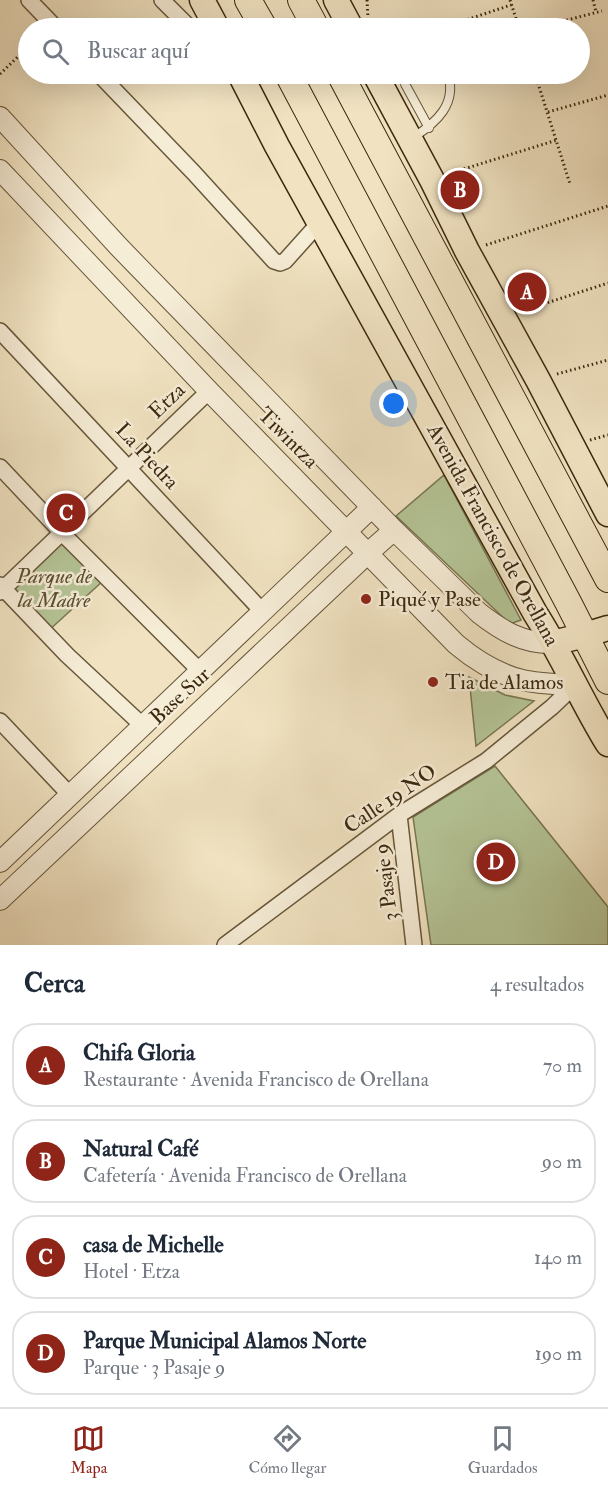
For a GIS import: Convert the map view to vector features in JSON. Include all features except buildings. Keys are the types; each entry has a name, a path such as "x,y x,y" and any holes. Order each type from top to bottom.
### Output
{"highway":[{"path":"248,0 258,18"},
{"path":"301,0 311,18"},
{"name":"Avenida Francisco de Orellana","path":"294,84 597,632 607,677"},
{"path":"345,84 608,579"}],"main road":[{"path":"202,0 212,18"},
{"path":"336,0 346,18"},
{"name":"Avenida Francisco de Orellana","path":"243,84 608,744"},
{"path":"382,84 419,134 432,180 467,251 608,514"},
{"path":"554,643 597,632"},
{"path":"575,685 607,677"}],"street":[{"path":"29,0 46,18"},
{"path":"162,0 180,18"},
{"path":"109,84 274,261 280,263 285,261 320,222"},
{"name":"Tiwintza","path":"0,117 119,247 394,530 479,613 493,624 521,639 554,643"},
{"name":"Tiwintza","path":"0,170 209,391 456,644 472,657 492,668 522,680 575,685"},
{"name":"La Piedra","path":"1,333 262,610"},
{"name":"Etza","path":"1,589 209,391"},
{"path":"0,467 200,671"},
{"name":"Base Sur","path":"0,861 372,507"},
{"name":"Base Sur","path":"0,900 394,530"},
{"path":"1,589 142,725"},
{"name":"Calle 19 NO","path":"225,945 399,815 486,761 575,685"},
{"path":"0,721 70,795"},
{"name":"3 Pasaje 9","path":"399,815 414,945"}],"lane":[{"path":"405,84 419,134 442,113 451,92 450,84"}],"path":[{"path":"510,0 516,18"},
{"path":"593,0 596,12"},
{"path":"472,18 511,5"},
{"path":"574,18 603,11"},
{"path":"0,74 18,57"},
{"path":"538,84 570,184"},
{"path":"548,112 608,95"},
{"path":"432,180 557,140"},
{"path":"467,251 608,206"},
{"path":"503,317 608,283"},
{"path":"538,380 608,360"}],"green space":[{"path":"444,475 521,620 510,624 396,516"},
{"name":"Parque de la Madre","path":"66,537 104,580 46,633 10,592"},
{"path":"469,677 505,695 534,701 476,746"},
{"path":"495,766 608,907 608,945 431,945 413,817"}],"place":[{"name":"Natural Café","path":"460,190"},
{"name":"Chifa Gloria","path":"527,292"},
{"name":"casa de Michelle","path":"66,513"},
{"name":"Piqué y Pase","path":"366,599"},
{"name":"Tia de Alamos","path":"433,682"},
{"name":"Parque Municipal Alamos Norte","path":"496,862"}]}
